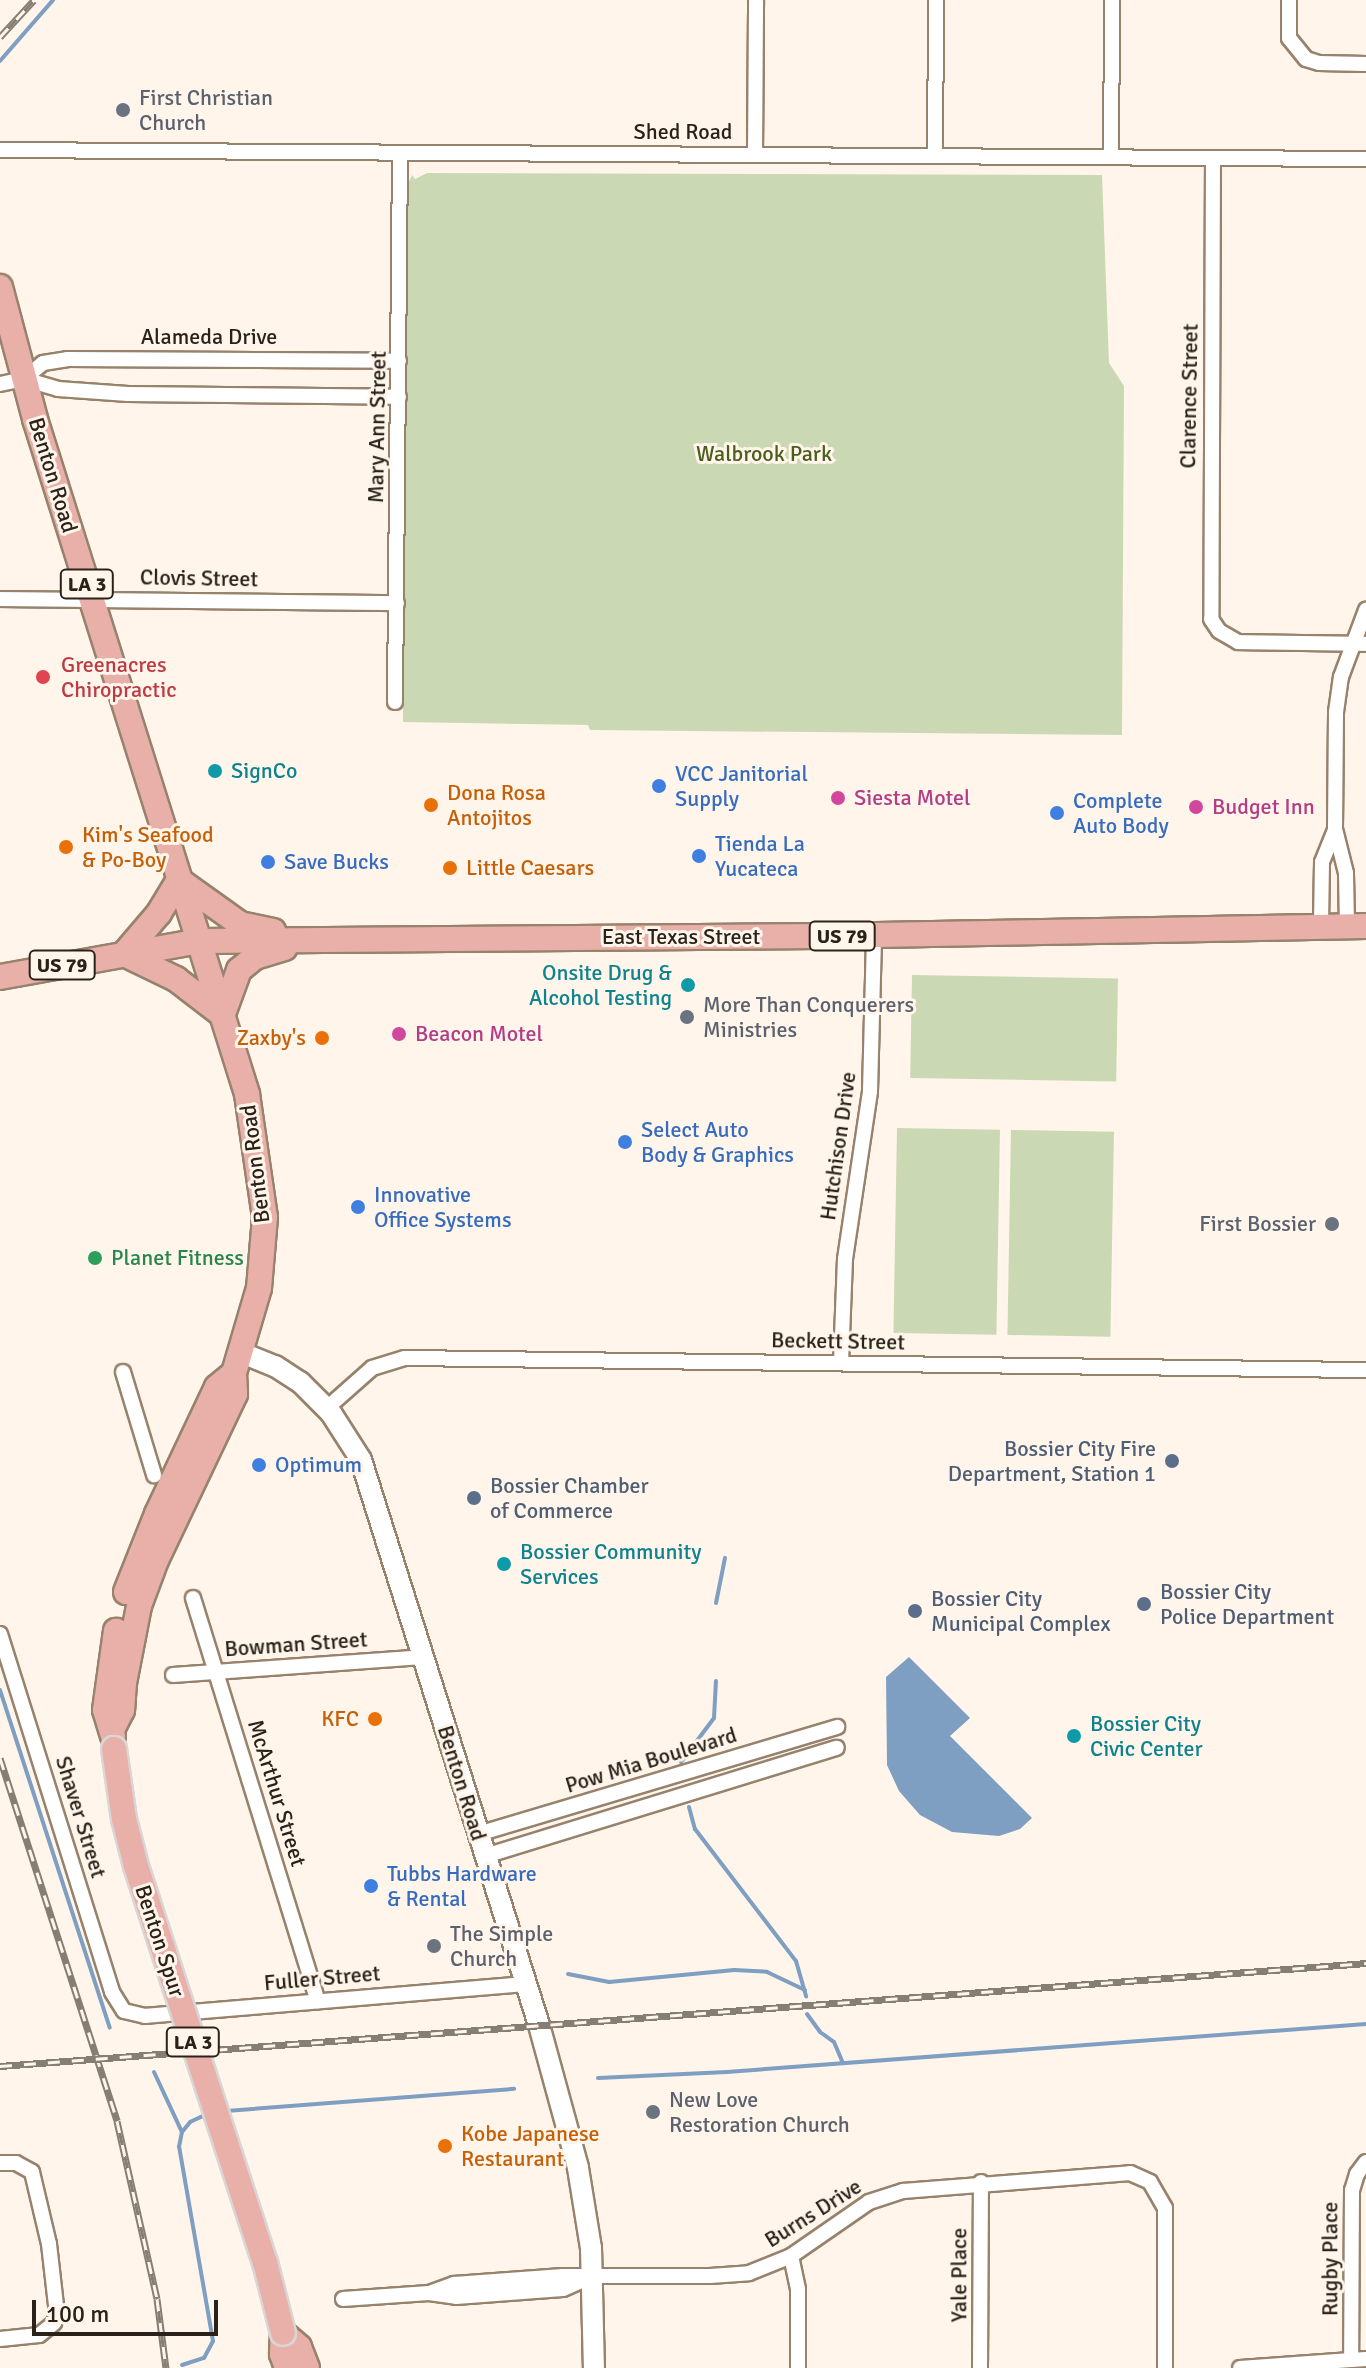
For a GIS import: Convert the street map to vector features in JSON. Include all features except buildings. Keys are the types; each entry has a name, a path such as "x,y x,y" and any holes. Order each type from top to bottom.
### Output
{"main road":[{"name":"Benton Road","path":"0,287 24,379 91,599 247,1094 265,1217 259,1288 238,1363 275,1366 300,1382 327,1408 361,1460 525,1984 578,2168 592,2276 594,2368"},
{"path":"179,880 240,924 318,940 267,953 247,963 234,981 223,1015 176,979 124,954 159,913 179,880"},
{"name":"East Texas Street","path":"0,977 200,941 874,936 1356,926"},
{"name":"Benton Spur","path":"238,1363 217,1387 157,1514 124,1598 105,1710 114,1738 124,1819 136,1866 265,2262 283,2333 282,2354 287,2368"},
{"name":"Benton Spur","path":"283,2333 299,2347 307,2368"}],"street":[{"path":"755,154 756,0"},
{"path":"935,155 936,0"},
{"path":"1111,157 1112,0"},
{"path":"1289,0 1289,38 1300,55 1319,63 1366,64"},
{"name":"Shed Road","path":"0,150 1366,159"},
{"name":"Mary Ann Street","path":"395,702 400,153"},
{"name":"Clarence Street","path":"1213,158 1211,619 1219,631 1246,643 1359,644"},
{"name":"Alameda Drive","path":"24,379 43,363 67,359 399,361"},
{"name":"Alameda Drive","path":"0,384 24,379 58,389 128,394 399,397"},
{"name":"Clovis Street","path":"0,599 397,603"},
{"path":"1356,926 1335,829 1337,695 1359,644 1366,610"},
{"path":"1321,926 1322,862 1335,829"},
{"name":"Hutchison Drive","path":"841,1363 846,1250 870,1091 874,936"},
{"name":"Beckett Street","path":"327,1408 372,1368 405,1358 1366,1370"},
{"path":"123,1372 154,1475"},
{"name":"McArthur Street","path":"193,1598 318,2001"},
{"name":"Shaver Street","path":"0,1634 112,1992 124,2011"},
{"name":"Bowman Street","path":"173,1675 422,1657"},
{"name":"Pow Mia Boulevard","path":"478,1834 837,1727"},
{"name":"Pow Mia Boulevard","path":"485,1856 837,1748"},
{"name":"Fuller Street","path":"124,2011 145,2016 525,1984"},
{"name":"Rugby Place","path":"1240,2368 1358,2359 1352,2190 1357,2174 1366,2162"},
{"path":"0,2163 16,2163 32,2172 49,2244 57,2305 54,2323 47,2331 39,2335 0,2339"},
{"name":"Burns Drive","path":"343,2299 429,2293 454,2284 592,2276 724,2276 761,2269 791,2256 841,2218 885,2196 921,2187 1120,2173 1150,2182 1165,2208 1168,2231 1165,2368"},
{"name":"Yale Place","path":"980,2368 981,2182"},
{"path":"791,2256 798,2289 798,2368"}],"green space":[{"name":"Walbrook Park","path":"427,173 1102,175 1109,363 1124,386 1122,735 590,730 588,725 403,722 408,184 412,175 415,179"},
{"path":"912,975 1118,979 1116,1082 910,1078"},
{"path":"897,1128 1000,1130 996,1335 893,1333"},
{"path":"1011,1130 1114,1132 1110,1337 1007,1335"}],"water":[{"path":"909,1657 970,1718 950,1736 1032,1818 1020,1829 999,1836 952,1832 920,1815 899,1791 887,1765 886,1677"}],"waterway":[{"path":"0,61 53,0"},
{"path":"716,1603 725,1558"},
{"path":"681,1762 714,1718 716,1681"},
{"path":"0,1690 110,2028"},
{"path":"689,1807 695,1829 796,1961 806,1997"},
{"path":"568,1974 609,1982 734,1970 767,1972 805,1990"},
{"path":"807,2014 820,2032 834,2042 843,2063"},
{"path":"598,2078 727,2072 1366,2024"},
{"path":"154,2072 182,2132"},
{"path":"226,2111 514,2089"},
{"path":"182,2365 204,2358 213,2341 179,2147 182,2132 190,2122 209,2113"}],"railway":[{"path":"0,37 34,0"},
{"path":"0,1758 117,2121 157,2299 166,2368"},
{"path":"0,2066 1366,1963"}],"place":[{"name":"First Christian Church","path":"123,110"},
{"name":"Greenacres Chiropractic","path":"43,677"},
{"name":"SignCo","path":"215,771"},
{"name":"VCC Janitorial Supply","path":"659,786"},
{"name":"Siesta Motel","path":"838,798"},
{"name":"Dona Rosa Antojitos","path":"431,805"},
{"name":"Budget Inn","path":"1196,807"},
{"name":"Complete Auto Body","path":"1057,813"},
{"name":"Kim's Seafood & Po-Boy","path":"66,847"},
{"name":"Tienda La Yucateca","path":"699,856"},
{"name":"Save Bucks","path":"268,862"},
{"name":"Little Caesars","path":"450,868"},
{"name":"Onsite Drug & Alcohol Testing","path":"688,985"},
{"name":"More Than Conquerers Ministries","path":"687,1017"},
{"name":"Beacon Motel","path":"399,1034"},
{"name":"Zaxby's","path":"322,1038"},
{"name":"Select Auto Body & Graphics","path":"625,1142"},
{"name":"Innovative Office Systems","path":"358,1207"},
{"name":"First Bossier","path":"1332,1224"},
{"name":"Planet Fitness","path":"95,1258"},
{"name":"Bossier City Fire Department, Station 1","path":"1172,1461"},
{"name":"Optimum","path":"259,1465"},
{"name":"Bossier Chamber of Commerce","path":"474,1498"},
{"name":"Bossier Community Services","path":"504,1564"},
{"name":"Bossier City Police Department","path":"1144,1604"},
{"name":"Bossier City Municipal Complex","path":"915,1611"},
{"name":"KFC","path":"375,1719"},
{"name":"Bossier City Civic Center","path":"1074,1736"},
{"name":"Tubbs Hardware & Rental","path":"371,1886"},
{"name":"The Simple Church","path":"434,1946"},
{"name":"New Love Restoration Church","path":"653,2112"},
{"name":"Kobe Japanese Restaurant","path":"445,2146"}]}
